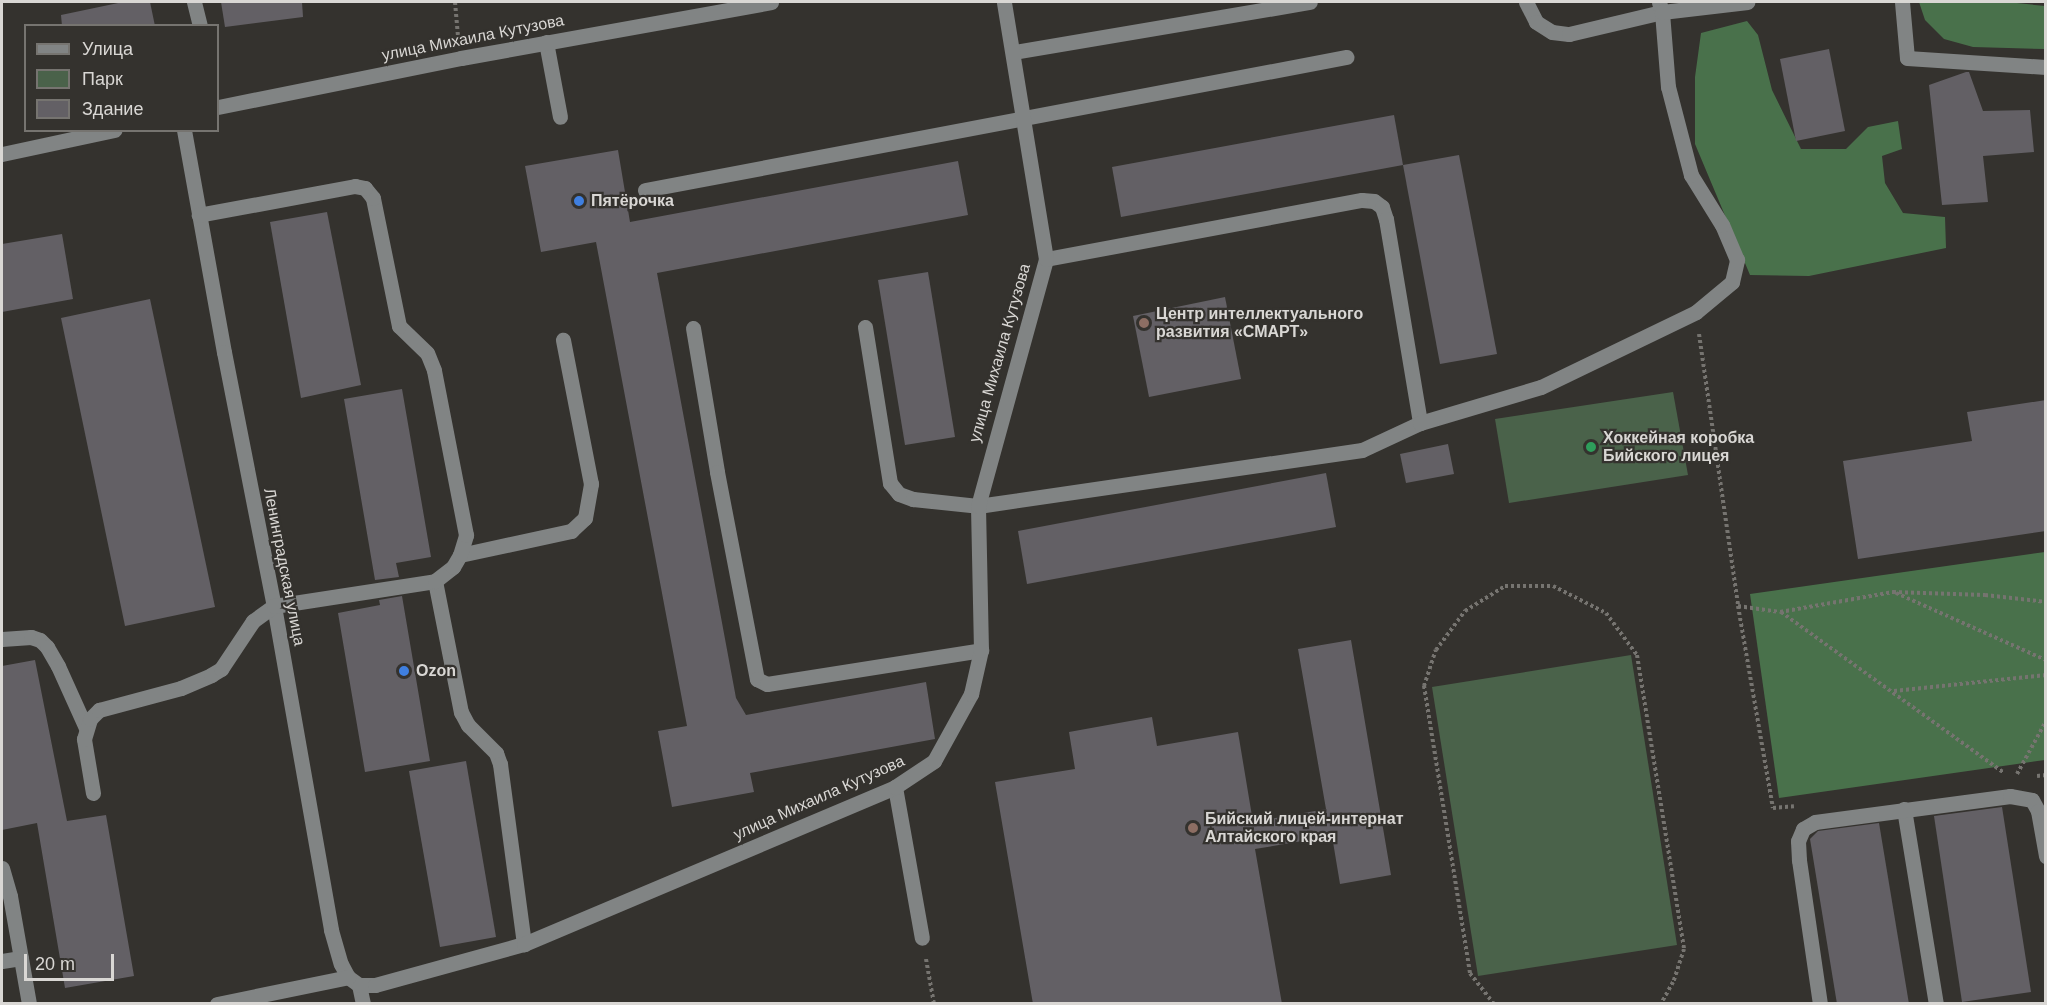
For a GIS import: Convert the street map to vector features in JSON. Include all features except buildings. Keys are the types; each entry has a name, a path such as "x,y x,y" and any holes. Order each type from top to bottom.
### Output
{"street":[{"path":"194,2 200,24"},
{"name":"улица Михаила Кутузова","path":"219,106 763,2"},
{"path":"1004,2 1014,52 1046,259 1362,200 1374,201 1382,207 1386,219 1420,423"},
{"path":"1014,52 1310,2"},
{"path":"1527,2 1536,22 1552,32 1569,34 1660,7 1747,2"},
{"path":"1902,2 1907,58 2046,67"},
{"path":"865,327 890,483 899,494 913,499 978,506 1362,450 1420,423 1541,387 1696,312 1732,282 1737,260 1722,225 1691,176 1668,87 1660,7"},
{"path":"546,42 560,117"},
{"path":"645,190 1024,116 1346,57"},
{"path":"2,154 105,132"},
{"name":"Ленинградская улица","path":"184,132 274,606 331,930 341,964 354,981 363,1004"},
{"path":"93,793 84,739 90,719 109,706 190,685 221,669 243,632 253,621 274,606 435,581 453,567 460,555 466,535 434,370 427,353 399,326 373,198 365,188 355,186 199,215"},
{"name":"улица Михаила Кутузова","path":"217,1004 354,981 375,985 524,944 895,787 934,761 971,693 981,650 978,506 1046,259"},
{"path":"693,328 723,507 757,679 767,684 981,650"},
{"path":"460,555 571,531 585,518 591,484 564,340"},
{"path":"435,581 461,712 472,730 496,753 500,764 524,944"},
{"path":"2,639 31,637 40,640 47,647 86,728"},
{"path":"895,787 922,938"},
{"path":"1820,1004 1799,860 1798,841 1803,829 1815,822 2010,796 2032,800 2038,811 2046,856"},
{"path":"1904,809 1936,1004"},
{"path":"2,868 7,879 29,1004"},
{"path":"2,961 21,957"}],"path":[{"path":"454,2 460,58"},
{"path":"1696,312 1738,606 1773,808 1796,806"},
{"path":"1494,1004 1470,974 1424,686 1436,650 1465,611 1505,586 1553,586 1606,613 1637,655 1684,949 1673,982 1660,1004"},
{"path":"1738,606 1780,612 1893,592 1985,595 2046,602"},
{"path":"1893,592 2046,660"},
{"path":"1780,612 2014,780 2024,778"},
{"path":"1893,692 2046,675"},
{"path":"2014,780 2046,721"},
{"path":"2035,777 2046,775"},
{"path":"922,938 934,1004"}],"green space":[{"path":"1919,2 2007,2 2045,6 2045,49 1973,47 1944,39 1925,20"},
{"path":"1747,21 1758,35 1772,90 1801,149 1846,149 1868,127 1898,121 1902,149 1882,156 1885,183 1903,213 1945,217 1946,248 1809,276 1750,275 1695,144 1695,77 1701,33"},
{"name":"Хоккейная коробка Бийского лицея","path":"1673,392 1688,475 1509,503 1495,419"},
{"path":"2045,552 2045,760 1779,798 1750,594"},
{"path":"1631,655 1677,945 1478,976 1432,687"}],"place":[{"name":"Пятёрочка","path":"579,201"},
{"name":"Центр интеллектуального развития «СМАРТ»","path":"1144,323"},
{"name":"Хоккейная коробка Бийского лицея","path":"1591,447"},
{"name":"Ozon","path":"404,671"},
{"name":"Бийский лицей-интернат Алтайского края","path":"1193,828"}]}
